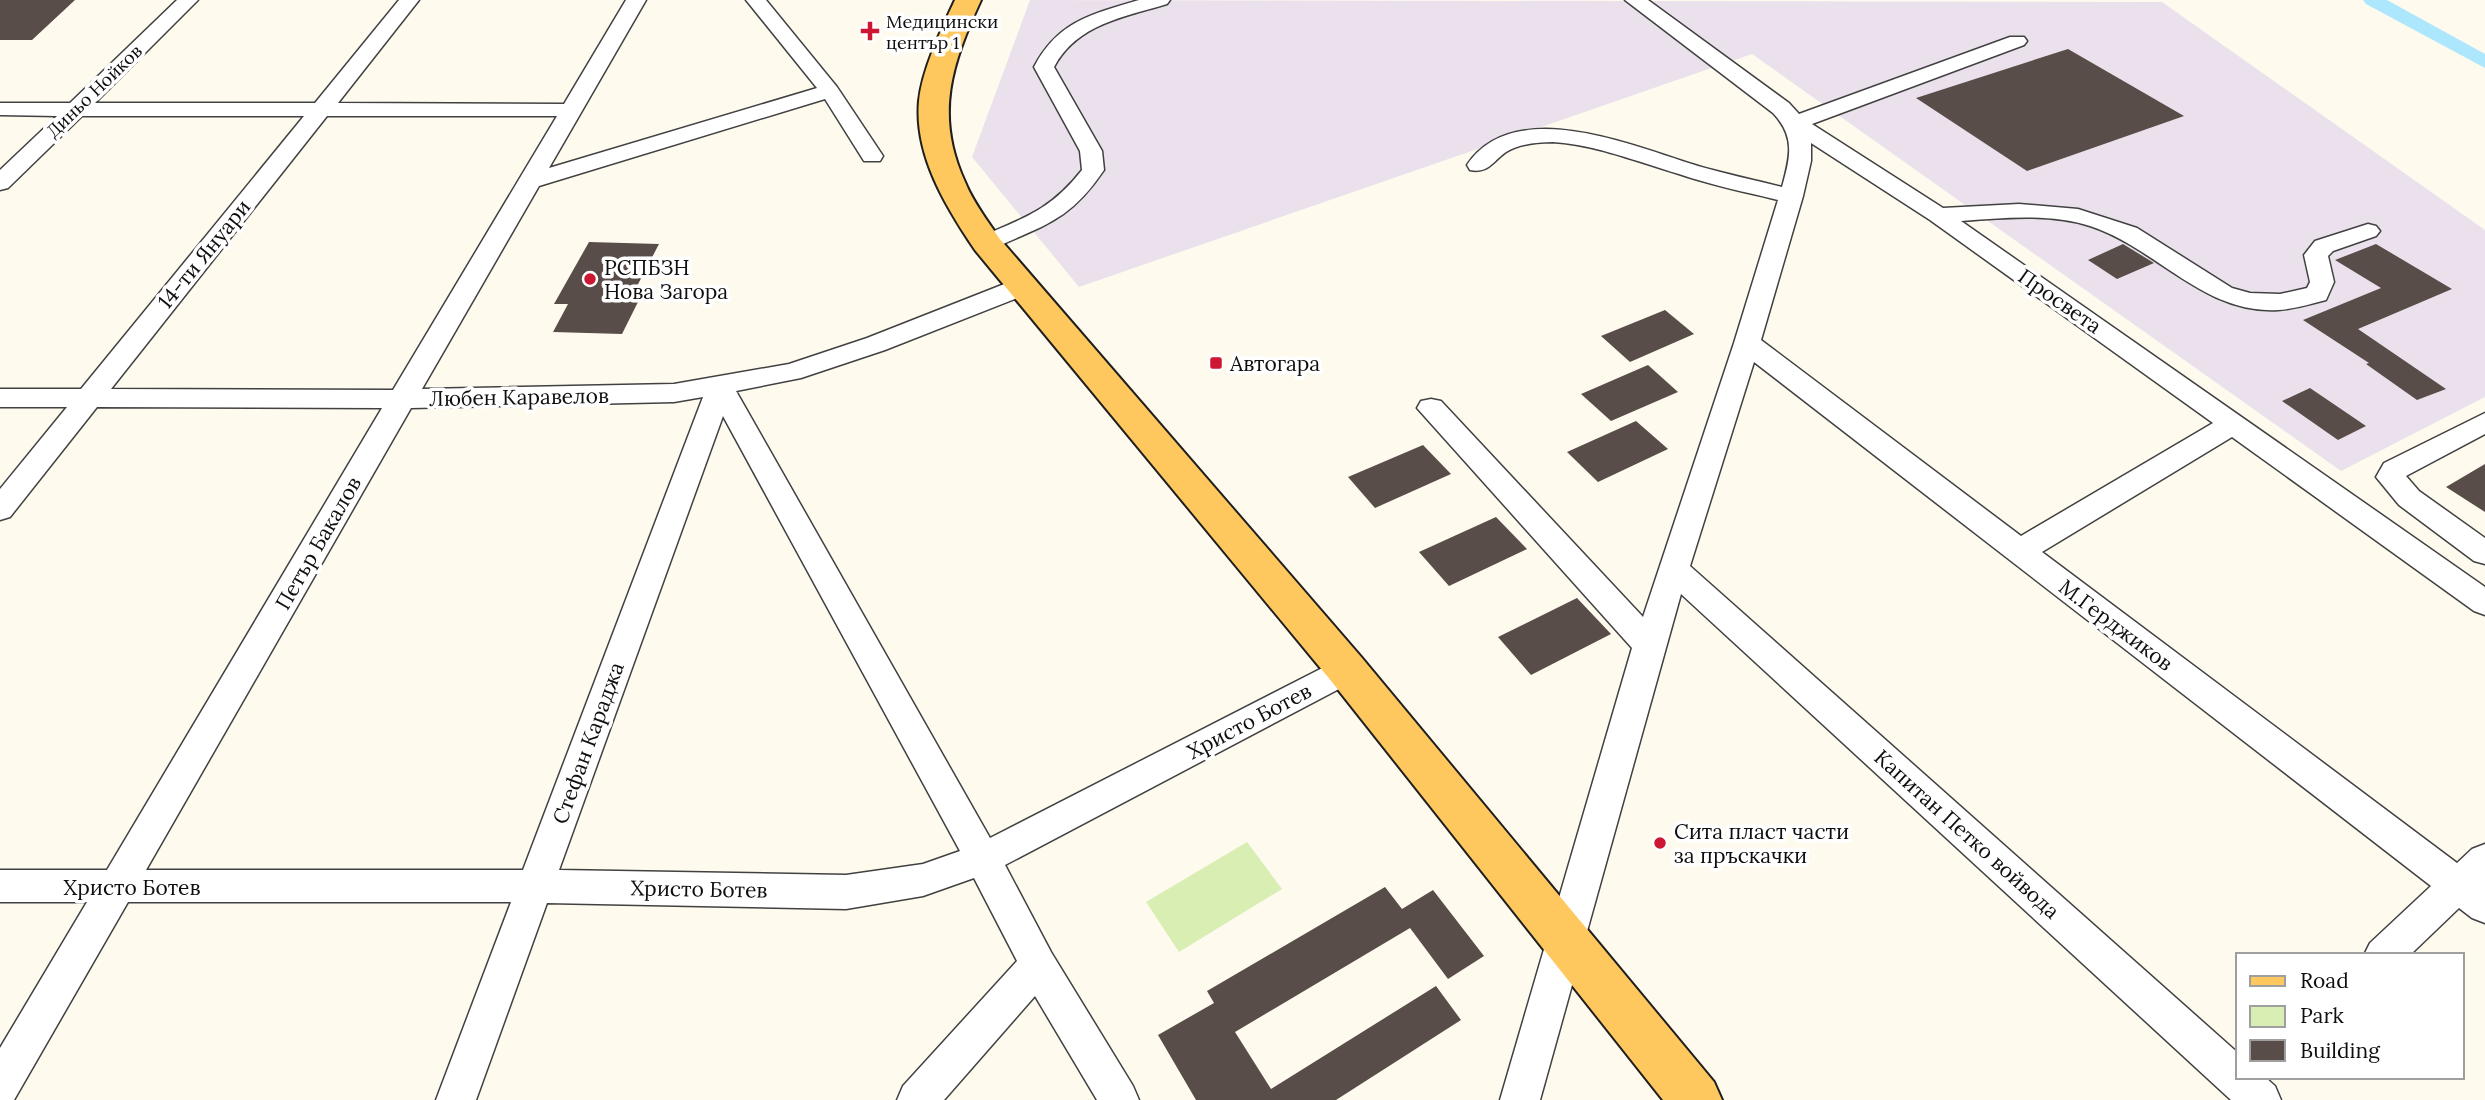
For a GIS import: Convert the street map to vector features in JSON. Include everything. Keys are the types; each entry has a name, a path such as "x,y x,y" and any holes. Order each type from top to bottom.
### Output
{"main road":[{"path":"968,0 950,39 933,101 937,144 950,183 986,243 1347,670 1696,1100"}],"street":[{"name":"Диньо Нойков","path":"0,183 188,0"},
{"name":"14-ти Януари","path":"0,509 409,0"},
{"name":"Петър Бакалов","path":"0,1086 636,0"},
{"path":"757,0 830,91 872,156"},
{"path":"986,243 1053,213 1072,198 1093,170 1091,151 1044,67 1050,51 1065,36 1085,24 1160,0"},
{"name":"Просвета","path":"1635,0 1782,107 1795,123 1938,215 2485,603"},
{"path":"1520,1100 1649,645 1747,343 1791,196 1800,161 1800,141 1795,123 2017,41"},
{"path":"530,181 830,91"},
{"path":"0,108 571,110"},
{"path":"1478,166 1488,153 1510,143 1554,135 1579,137 1694,172 1791,196"},
{"path":"1938,215 2042,210 2100,221 2131,233 2210,288 2236,300 2264,304 2288,303 2317,294 2322,282 2316,255 2324,246 2368,231"},
{"name":"Любен Каравелов","path":"0,398 402,399 674,393 720,387 792,372 876,344 1021,287"},
{"name":"М.Герджиков","path":"1747,343 2485,906"},
{"path":"720,387 984,859 1038,965 1119,1100"},
{"name":"Стефан Караджа","path":"456,1100 720,387"},
{"path":"1432,408 1649,645"},
{"path":"2020,551 2233,424"},
{"path":"2484,424 2394,470 2390,477 2409,498 2485,553"},
{"name":"Капитан Петко войвода","path":"1673,569 2248,1091"},
{"name":"Христо Ботев","path":"0,886 535,886 846,892 923,880 984,859 1347,670"},
{"path":"2385,953 2485,860"},
{"path":"917,1100 1038,965"}],"shaded area":[{"path":"1030,0 2162,2 2485,230 2485,397 2341,471 1752,54 1079,287 972,157"}],"green space":[{"path":"1247,842 1282,889 1179,952 1146,902"}],"building":[{"path":"0,0 75,0 32,40 0,40"},
{"path":"2068,49 2184,116 2027,171 1916,98"},
{"name":"РСПБЗН Нова Загора","path":"589,242 659,244 635,290 644,290 622,334 553,332 568,304 554,304"},
{"path":"2123,244 2154,263 2117,279 2088,260"},
{"path":"2376,244 2452,289 2358,329 2446,389 2417,400 2366,364 2369,363 2303,320 2381,288 2335,260"},
{"path":"1665,310 1694,334 1630,362 1601,336"},
{"path":"1648,365 1678,392 1611,421 1581,394"},
{"path":"2310,388 2366,426 2338,440 2282,401"},
{"path":"1636,421 1668,449 1598,482 1567,452"},
{"path":"1423,445 1451,474 1375,508 1348,477"},
{"path":"2485,464 2485,512 2446,487"},
{"path":"1496,517 1527,549 1449,586 1419,552"},
{"path":"1577,598 1611,634 1531,675 1498,637"},
{"path":"1385,887 1402,909 1433,890 1484,956 1448,979 1410,928 1235,1032 1271,1089 1436,986 1461,1020 1336,1100 1196,1100 1158,1035 1214,1003 1207,991"}],"waterway":[{"path":"2373,0 2485,62"}],"place":[{"name":"Медицински център 1","path":"870,31"},
{"name":"РСПБЗН Нова Загора","path":"590,279"},
{"name":"Автогара","path":"1216,363"},
{"name":"Сита пласт части за пръскачки","path":"1660,843"}]}
